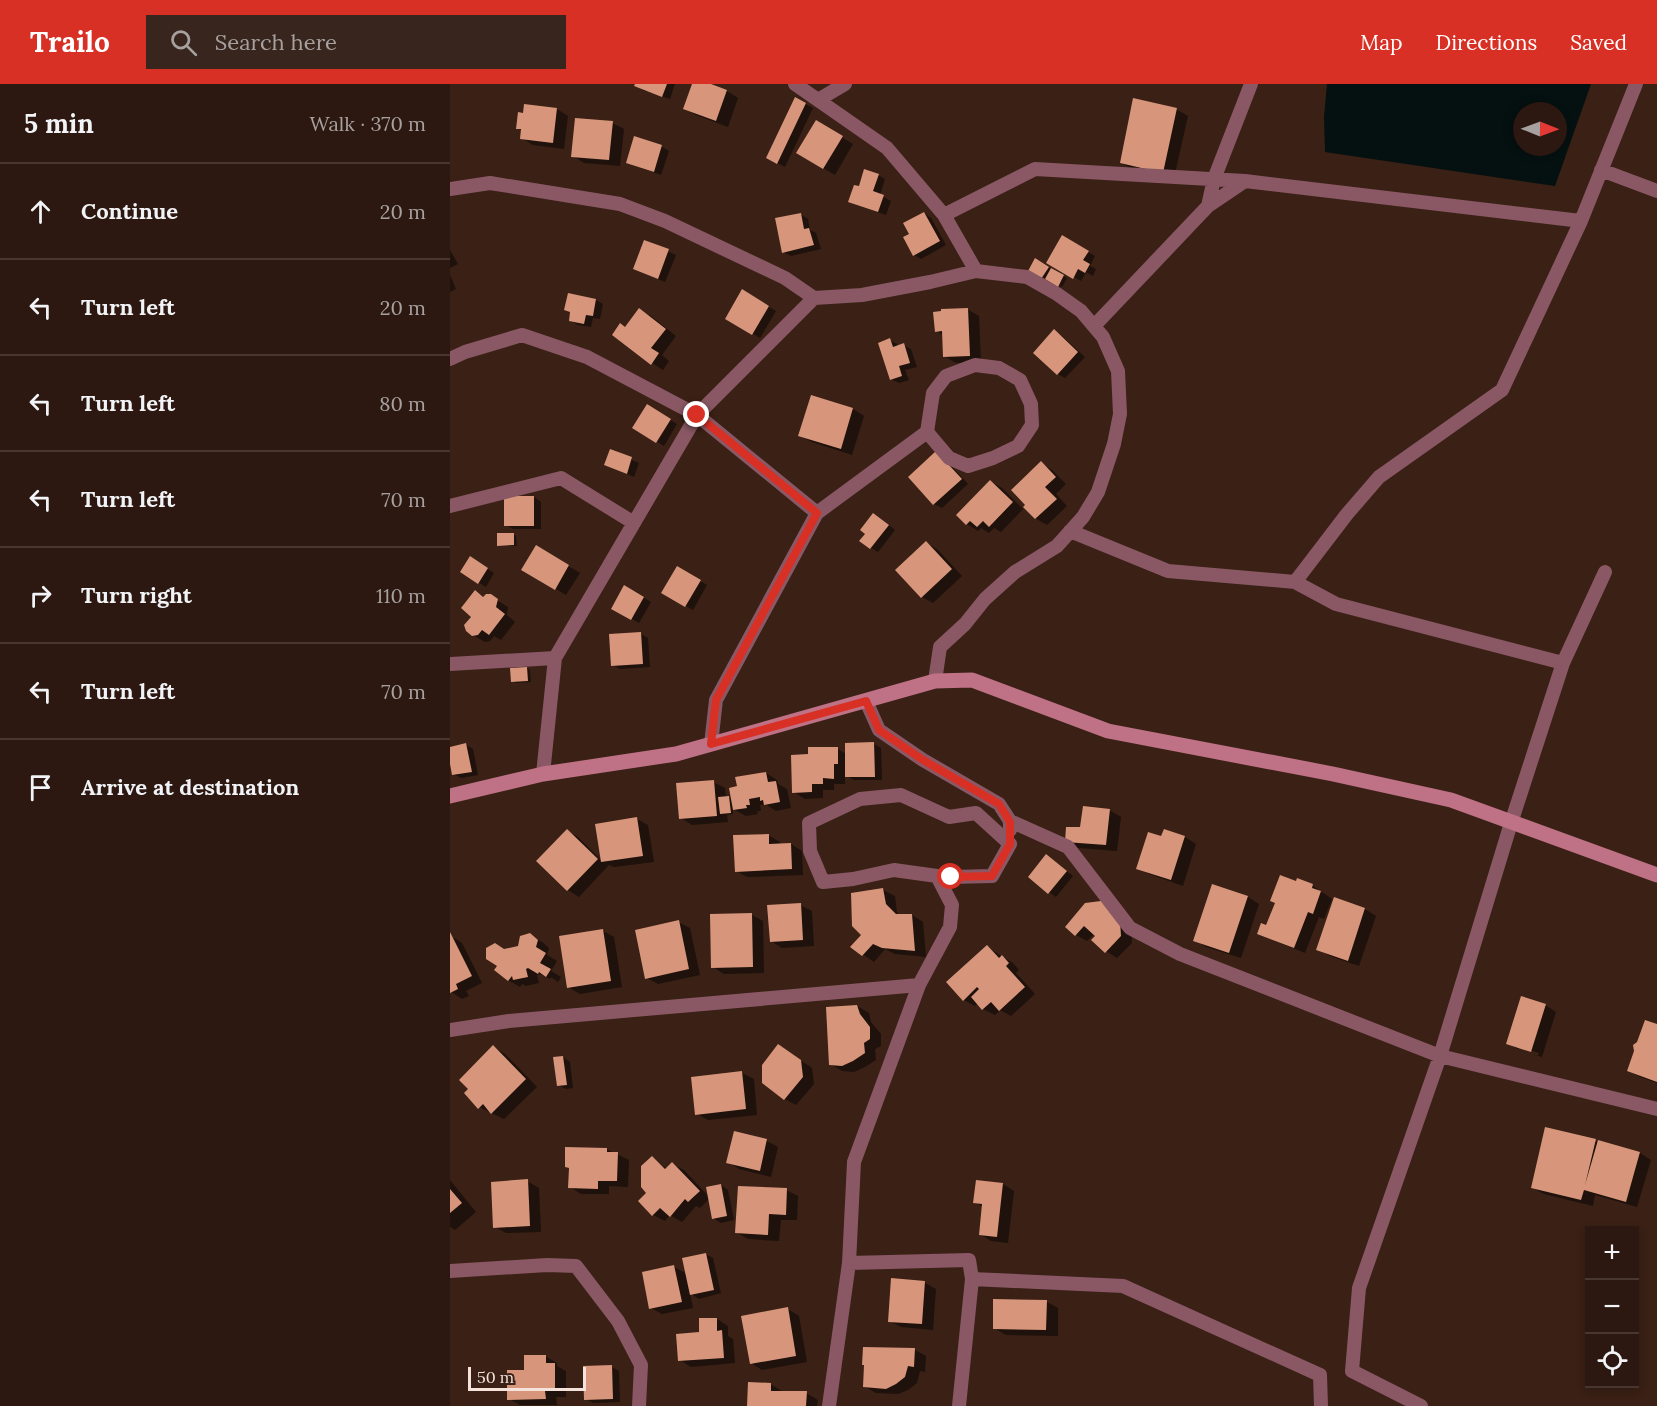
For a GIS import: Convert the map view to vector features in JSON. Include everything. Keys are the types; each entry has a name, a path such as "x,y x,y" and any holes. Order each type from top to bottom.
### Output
{"street":[{"path":"795,84 887,148 944,215 975,271"},
{"path":"818,100 844,84"},
{"path":"1208,206 1214,179 1251,84"},
{"path":"1295,582 1347,514 1379,477 1502,390 1581,221 1636,84"},
{"path":"944,215 1035,169 1245,180 1581,221"},
{"path":"1601,170 1657,191"},
{"path":"1095,325 1208,206 1245,180"},
{"path":"450,189 490,183 620,204 665,220 785,278 814,298 862,295 975,271 1027,277 1082,311 1103,337 1118,370 1120,414 1114,444 1098,492 1083,518 1056,546 1015,572 985,599 965,624 940,647 935,681"},
{"path":"543,774 555,658 697,415 814,298"},
{"path":"450,359 465,352 522,335 587,357 697,415 817,513"},
{"path":"711,744 716,700 817,513 927,432 933,393 946,376 975,365 999,368 1020,380 1031,404 1032,425 1018,446 993,458 968,466 949,458 927,432"},
{"path":"450,506 561,478 634,523"},
{"path":"1070,531 1168,571 1295,582 1336,604 1563,663"},
{"path":"1421,1406 1352,1371 1359,1288 1440,1056 1511,823 1563,663 1605,572"},
{"path":"450,664 555,658"},
{"path":"450,796 543,774 676,754 935,681 972,680 1108,731 1333,774 1450,800 1657,875"},
{"path":"866,701 879,730 923,760 999,804 1010,822 1010,844 992,876 951,877 894,870 852,879 823,882 810,851 809,824 860,799 901,795 948,817 976,813 1010,844"},
{"path":"1010,822 1068,847 1130,928 1180,954 1440,1056 1657,1109"},
{"path":"829,1406 849,1263 854,1162 919,985 950,927 952,905 937,876"},
{"path":"450,1030 509,1021 919,985"},
{"path":"849,1263 969,1260 972,1279 959,1406"},
{"path":"450,1271 547,1265 576,1266 618,1321 641,1365 639,1406"},
{"path":"972,1279 1123,1286 1320,1375 1321,1406"}],"shaded area":[{"path":"1327,84 1591,84 1567,152 1567,102 1513,102 1513,156 1566,156 1555,186 1325,152 1324,117"}],"building":[{"path":"635,84 667,84 662,97 634,86"},
{"path":"692,84 711,84 727,90 716,121 683,109"},
{"path":"795,97 806,103 777,164 766,158"},
{"path":"1133,98 1177,108 1163,173 1120,163"},
{"path":"524,104 557,108 553,143 520,139 521,129 516,129 518,112 523,113"},
{"path":"575,118 613,121 609,160 571,157"},
{"path":"816,120 843,136 823,169 796,153"},
{"path":"634,136 662,145 654,172 626,163"},
{"path":"864,169 879,174 873,191 884,195 878,212 848,202 854,185 859,186"},
{"path":"924,212 940,241 913,256 903,237 909,234 903,223"},
{"path":"801,213 804,229 809,228 814,245 782,253 775,218"},
{"path":"1062,235 1089,251 1083,260 1090,264 1085,273 1078,269 1073,279 1046,263"},
{"path":"644,240 669,249 658,279 633,269"},
{"path":"1035,258 1049,267 1041,279 1028,271"},
{"path":"1051,268 1064,275 1058,287 1045,279"},
{"path":"742,289 769,306 752,335 725,319"},
{"path":"568,293 596,299 593,316 586,315 584,324 569,321 570,312 564,310"},
{"path":"639,308 666,329 651,348 659,353 651,365 612,335 620,323 625,327"},
{"path":"968,308 970,356 943,357 942,331 935,332 933,312 941,311 941,309"},
{"path":"1054,329 1078,352 1057,375 1033,353"},
{"path":"890,338 893,347 904,343 910,363 899,366 902,376 890,380 878,343"},
{"path":"811,395 853,408 841,449 798,436"},
{"path":"647,404 671,419 656,443 632,428"},
{"path":"610,449 632,457 627,474 604,465"},
{"path":"936,451 962,479 933,505 908,477"},
{"path":"1041,461 1056,477 1045,487 1057,499 1035,519 1011,490"},
{"path":"990,480 1013,502 989,527 983,521 977,527 970,521 966,525 956,515"},
{"path":"504,496 534,496 534,526 504,526"},
{"path":"873,513 889,525 870,549 859,541 865,534 860,530"},
{"path":"497,533 514,533 514,545 497,546"},
{"path":"926,541 952,569 921,598 895,570"},
{"path":"536,545 569,565 555,590 521,570"},
{"path":"470,556 488,568 478,584 460,572"},
{"path":"677,566 701,580 685,607 661,593"},
{"path":"624,585 644,597 631,620 611,609"},
{"path":"475,590 483,597 491,594 498,599 496,607 505,614 489,635 482,630 478,635 472,636 466,631 464,625 471,617 461,608"},
{"path":"641,632 643,664 611,666 609,634"},
{"path":"527,667 528,681 511,682 510,668"},
{"path":"874,742 875,777 845,777 845,743"},
{"path":"466,743 472,772 452,775 450,747"},
{"path":"808,747 838,747 838,764 834,764 834,779 823,778 823,784 812,784 812,792 792,793 791,755 808,754"},
{"path":"766,772 768,782 776,781 780,802 764,805 760,797 749,799 750,805 746,805 747,808 733,810 729,788 737,786 735,777"},
{"path":"714,780 717,816 679,819 676,783"},
{"path":"729,796 731,813 720,814 718,797"},
{"path":"1083,806 1110,809 1106,845 1065,842 1066,827 1080,827"},
{"path":"637,817 643,856 601,862 595,824"},
{"path":"567,829 598,859 567,891 536,861"},
{"path":"1164,829 1185,836 1171,880 1136,869 1148,832 1161,836"},
{"path":"769,834 769,844 791,843 792,869 735,872 733,835"},
{"path":"1046,854 1067,871 1048,894 1028,877"},
{"path":"1280,875 1313,884 1312,888 1321,891 1313,914 1308,912 1294,948 1257,934 1261,923 1266,925 1275,903 1270,901"},
{"path":"1212,884 1248,896 1229,953 1193,941"},
{"path":"883,888 886,904 896,914 912,914 915,951 882,948 873,944 862,956 850,947 861,935 852,926 851,893"},
{"path":"1334,897 1365,908 1348,961 1316,950"},
{"path":"1101,901 1120,921 1121,936 1105,953 1091,940 1095,936 1084,926 1075,936 1065,927 1085,903"},
{"path":"801,903 803,940 770,942 767,905"},
{"path":"752,913 753,967 711,968 710,914"},
{"path":"679,920 689,969 645,979 635,930"},
{"path":"603,929 611,981 567,988 559,936"},
{"path":"450,932 472,976 456,984 458,989 450,993"},
{"path":"530,933 538,940 536,947 546,953 540,963 551,969 546,977 528,968 526,969 528,977 513,980 512,976 508,981 494,970 497,966 486,959 486,948 495,943 504,949 518,946 520,936"},
{"path":"987,945 999,958 1002,955 1009,963 1006,966 1025,987 999,1011 991,1002 982,1010 971,997 979,989 977,987 963,1001 946,982"},
{"path":"1521,996 1546,1004 1531,1052 1506,1044"},
{"path":"857,1005 860,1014 870,1027 870,1039 864,1043 865,1053 842,1066 829,1065 826,1007"},
{"path":"1645,1020 1657,1024 1657,1082 1627,1071 1634,1051 1633,1045 1637,1042"},
{"path":"778,1044 801,1060 803,1077 784,1100 762,1083 762,1065"},
{"path":"493,1045 526,1079 491,1114 483,1104 478,1109 464,1093 468,1089 459,1080"},
{"path":"563,1056 567,1085 557,1086 553,1057"},
{"path":"742,1071 746,1109 695,1115 691,1077"},
{"path":"1545,1127 1596,1139 1585,1185 1598,1140 1640,1152 1626,1202 1584,1190 1581,1200 1531,1188"},
{"path":"734,1131 767,1139 760,1171 726,1163"},
{"path":"565,1147 607,1148 607,1152 618,1152 617,1181 598,1181 598,1189 568,1188 569,1168 565,1167"},
{"path":"652,1156 665,1169 672,1162 700,1191 688,1202 685,1199 670,1217 660,1208 652,1216 638,1201 646,1193 641,1187 641,1166"},
{"path":"528,1179 530,1226 493,1228 491,1182"},
{"path":"976,1180 1003,1183 997,1237 979,1235 982,1204 973,1203"},
{"path":"721,1184 727,1216 712,1219 706,1187"},
{"path":"738,1186 787,1188 786,1215 769,1214 768,1235 735,1233"},
{"path":"450,1189 462,1203 450,1213"},
{"path":"706,1253 714,1290 690,1295 682,1258"},
{"path":"674,1265 682,1302 649,1309 642,1272"},
{"path":"891,1278 925,1281 922,1324 888,1322"},
{"path":"993,1299 1047,1300 1046,1330 993,1329"},
{"path":"788,1307 796,1356 750,1364 741,1316"},
{"path":"699,1318 717,1318 717,1331 722,1330 724,1358 678,1361 676,1334 699,1332"},
{"path":"863,1347 915,1348 914,1367 908,1366 905,1377 886,1389 863,1387"},
{"path":"524,1355 546,1355 546,1363 555,1363 555,1391 545,1391 546,1399 507,1400 507,1370 524,1370"},
{"path":"612,1365 613,1399 584,1400 583,1366"},
{"path":"748,1382 771,1383 771,1391 807,1391 806,1406 747,1406"}],"route":[{"path":"697,415 817,513 716,700 711,744 866,701 879,730 923,760 999,804 1010,822 1010,844 992,876 951,877"}]}
